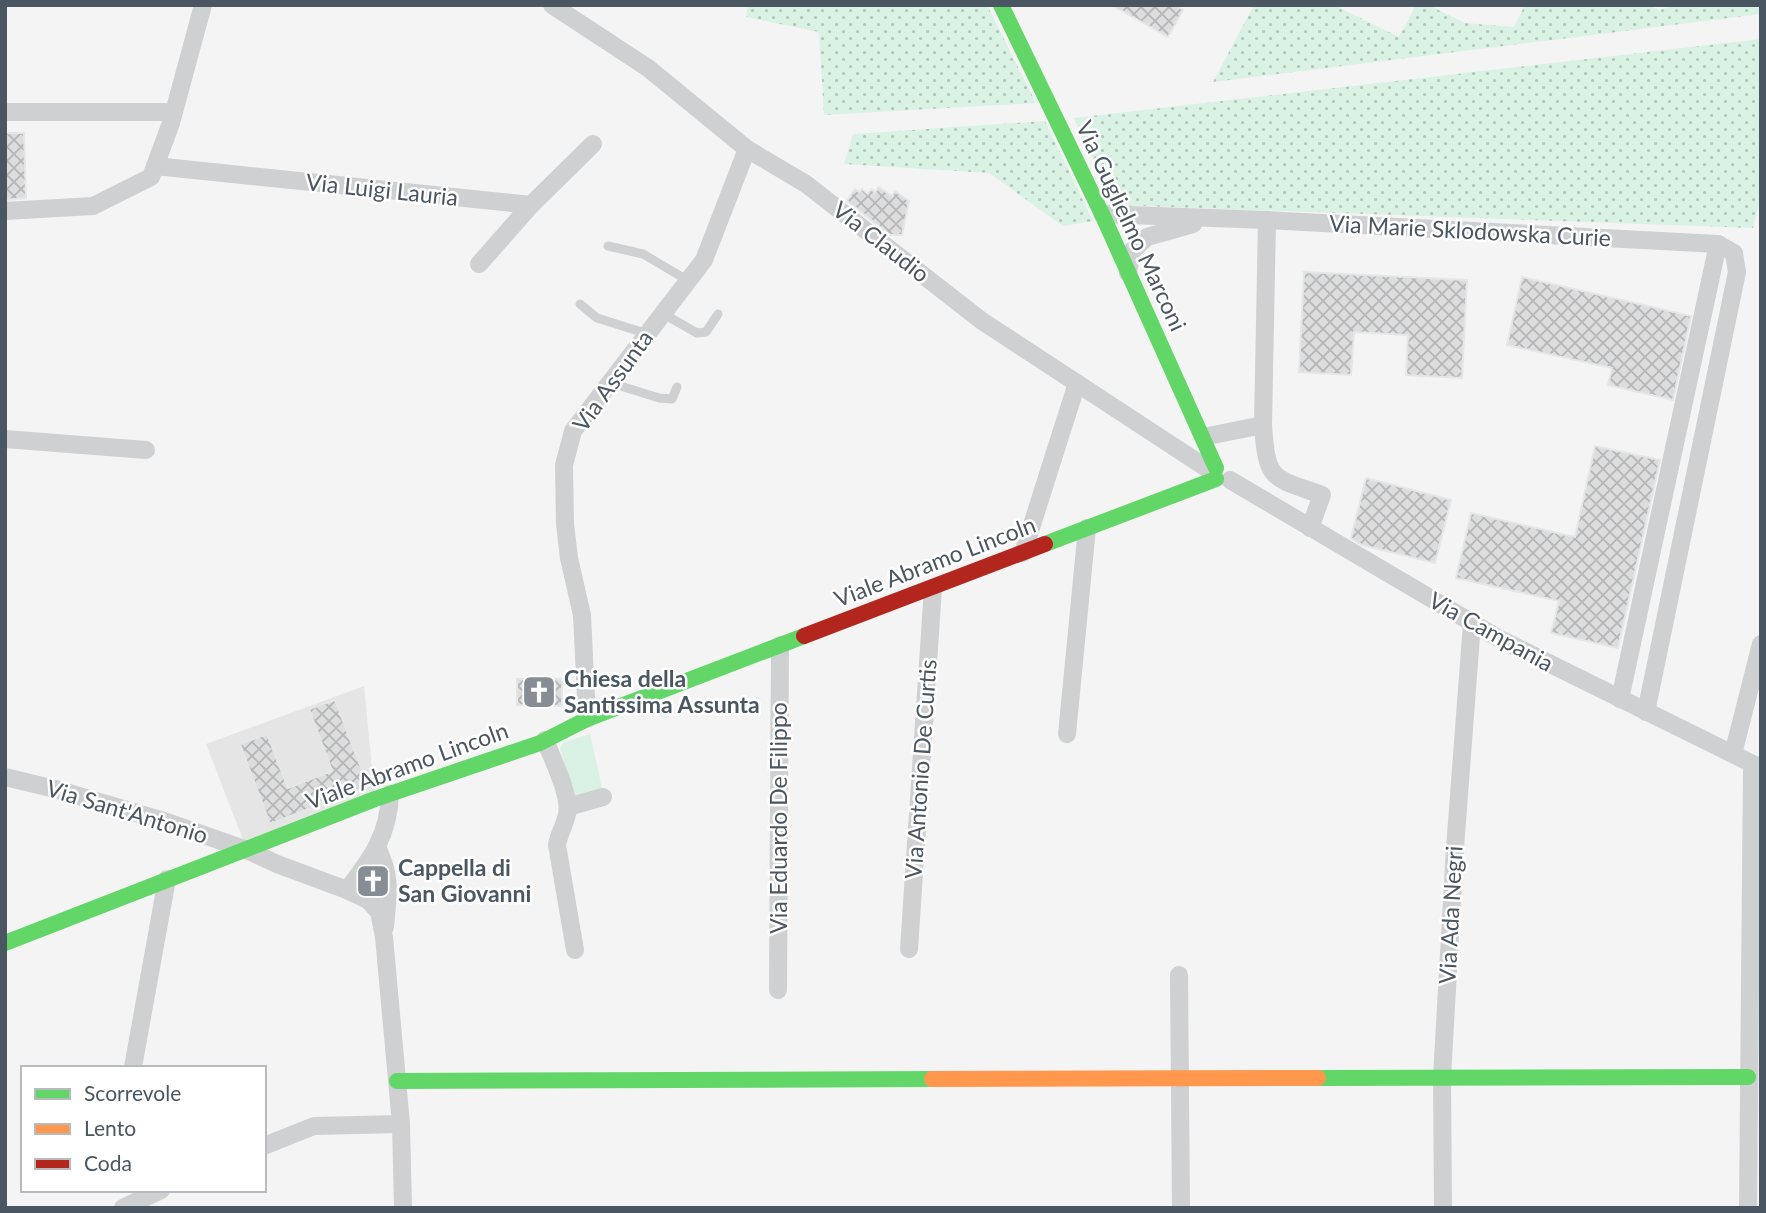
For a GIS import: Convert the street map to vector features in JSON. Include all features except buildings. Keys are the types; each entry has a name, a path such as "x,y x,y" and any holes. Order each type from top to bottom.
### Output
{"street":[{"path":"5,211 93,206 151,177 173,112 203,5"},
{"name":"Via Claudio","path":"552,5 648,68 747,149 806,184 982,321 1219,475"},
{"name":"Via Guglielmo Marconi","path":"1001,5 1101,214 1219,475"},
{"path":"5,112 173,112"},
{"path":"479,264 531,205 593,144"},
{"name":"Via Assunta","path":"587,719 582,615 569,558 565,524 564,465 573,431 704,260 747,149"},
{"name":"Via Luigi Lauria","path":"155,166 531,205"},
{"name":"Via Marie Sklodowska Curie","path":"1101,214 1718,244"},
{"name":"Via Marie Sklodowska Curie","path":"1128,273 1132,251 1147,237 1222,219"},
{"path":"1267,220 1263,425 1265,457 1271,473 1281,481 1322,495 1310,528"},
{"path":"1620,699 1718,244 1734,253 1737,272 1646,712"},
{"path":"1023,553 1077,383"},
{"path":"1203,437 1263,425"},
{"path":"5,439 146,450"},
{"name":"Via Campania","path":"1219,475 1472,623 1756,767"},
{"name":"Viale Abramo Lincoln","path":"5,943 390,794 545,740 587,719 933,588 1219,475"},
{"path":"1067,734 1087,528"},
{"name":"Via Antonio De Curtis","path":"909,949 933,588"},
{"name":"Via Ada Negri","path":"1443,1208 1442,1077 1472,623"},
{"path":"1733,754 1761,644"},
{"name":"Via Eduardo De Filippo","path":"778,990 780,645"},
{"path":"545,740 568,807 557,845 575,950"},
{"path":"1748,1208 1748,1077 1756,767"},
{"name":"Via Sant'Antonio","path":"5,777 142,815 247,850 346,890 368,900 379,912 384,937"},
{"path":"346,890 377,847 389,815 390,794"},
{"path":"568,807 603,797"},
{"path":"377,847 389,877 390,894 384,937 401,1124 403,1208"},
{"path":"133,1066 167,879"},
{"path":"1179,975 1181,1208"},
{"path":"397,1081 1748,1077"},
{"path":"266,1145 314,1126 401,1124"},
{"path":"123,1208 157,1192"}],"lane":[{"path":"608,246 643,254 687,280"},
{"path":"580,304 597,318 648,334"},
{"path":"662,313 697,332 706,332 718,314"},
{"path":"611,383 659,398 672,399 677,387"}],"shaded area":[{"path":"364,686 375,799 247,850 206,744"}],"green space":[{"path":"748,5 987,5 1036,103 824,115 819,32 746,17"},
{"path":"1254,5 1334,5 1399,37 1416,5 1428,5 1465,23 1514,27 1525,5 1649,5 1659,10 1676,5 1761,5 1761,14 1213,82"},
{"path":"1761,39 1761,196 1753,228 1114,205 1074,118"},
{"path":"1045,121 1093,221 1063,226 989,173 844,164 853,134"},
{"path":"590,734 602,788 574,796 560,748 564,742"}],"traffic: fast":[{"path":"1001,5 1102,214 1216,468"},
{"path":"1045,544 1216,479"},
{"path":"5,943 375,799 540,743 587,719 804,636"},
{"path":"1318,1078 1748,1077"},
{"path":"397,1081 932,1079"}],"traffic: slow":[{"path":"932,1079 1318,1078"}],"traffic: jam":[{"path":"804,636 1045,544"}],"place":[{"name":"Chiesa della Santissima Assunta","path":"539,692"},
{"name":"Cappella di San Giovanni","path":"373,881"}]}
